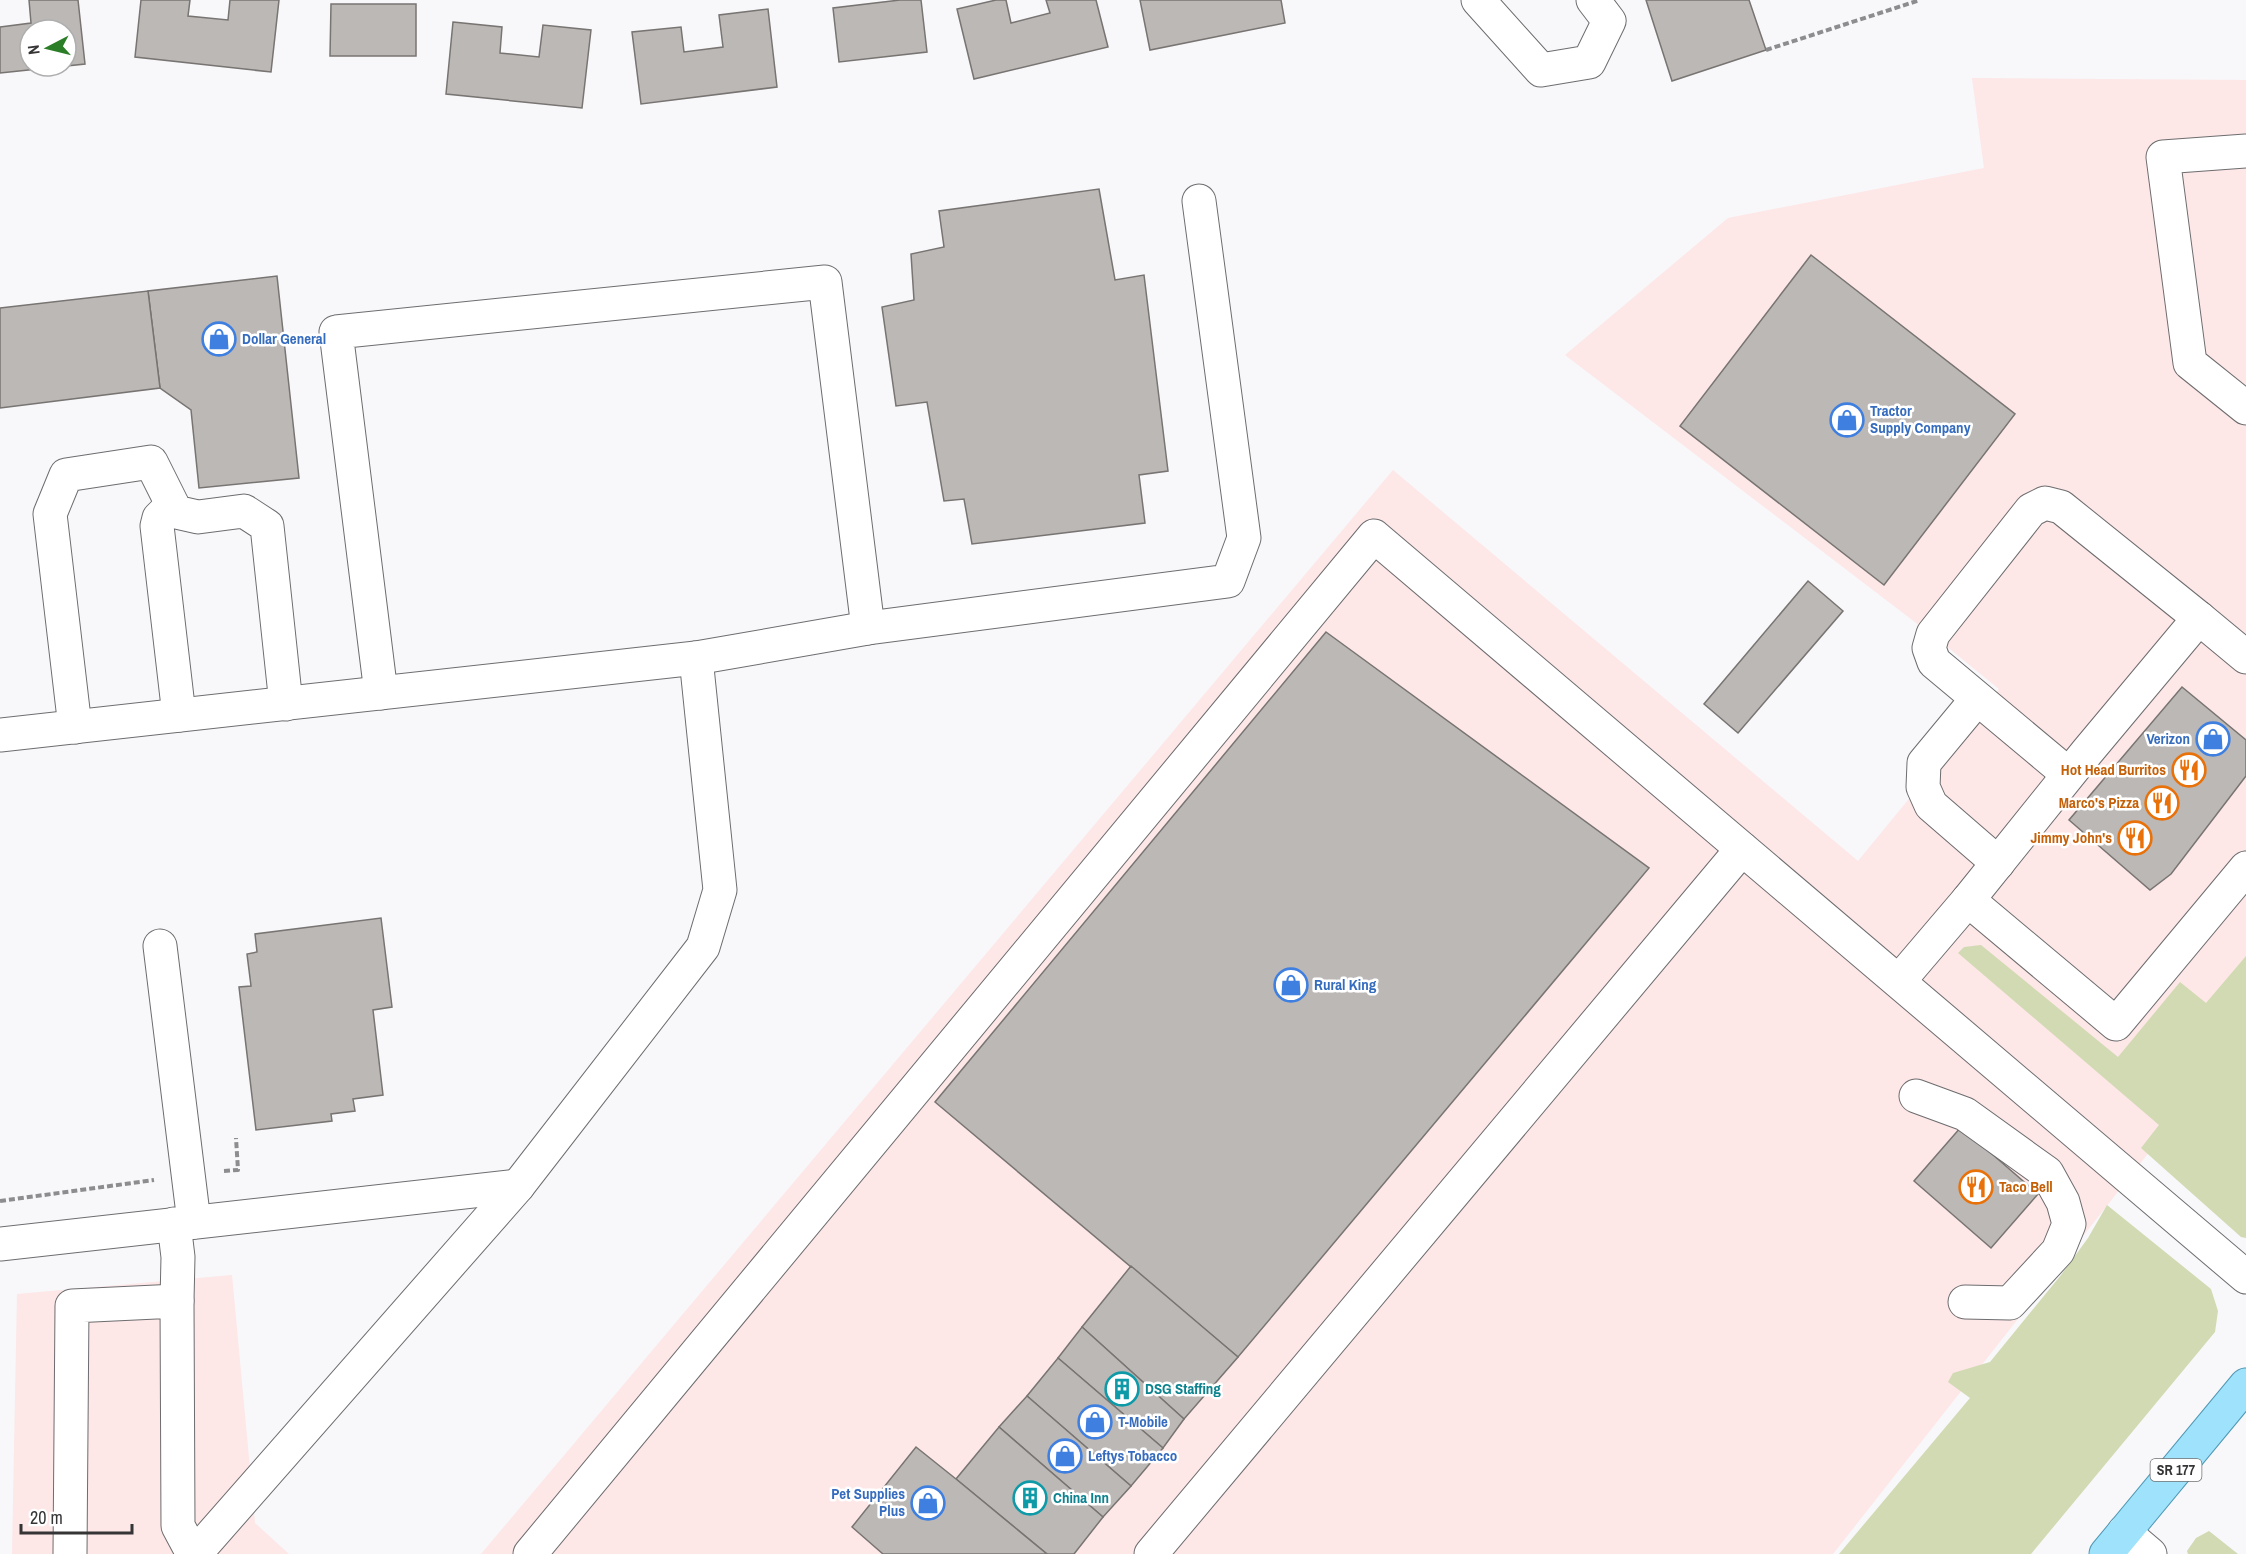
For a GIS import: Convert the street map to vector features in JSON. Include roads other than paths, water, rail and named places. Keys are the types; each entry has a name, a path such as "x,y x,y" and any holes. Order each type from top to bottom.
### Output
{"main road":[{"name":"SR 177","path":"2115,1543 2246,1385"}],"lane":[{"path":"1478,0 1541,70 1589,62 1609,21 1593,0"},
{"path":"2246,151 2163,158 2190,363 2246,408"},
{"path":"0,735 696,658 868,628 1228,581 1244,538 1199,201"},
{"path":"381,693 336,332 825,282 868,628"},
{"path":"75,727 50,514 66,475 151,462 176,512 198,517 244,510 267,526 286,704"},
{"path":"2068,774 1934,662 1929,648 1933,634 2031,510 2045,503 2061,507 2246,657"},
{"path":"172,505 159,518 157,526 179,715"},
{"path":"530,1554 1374,536 2246,1277"},
{"path":"1899,981 2199,618"},
{"path":"160,946 188,1175 184,1223 178,1257 178,1526 194,1554 518,1186 704,947 720,890 696,658"},
{"path":"1977,699 1924,763 1923,788 1931,805 1998,863"},
{"path":"1150,1554 1742,849"},
{"path":"1968,900 2116,1024 2246,868"},
{"path":"1916,1096 1965,1114 2047,1173 2063,1202 2069,1224 2058,1251 2010,1303 1965,1302"},
{"path":"0,1244 518,1186"},
{"path":"70,1554 72,1306 177,1301"},
{"path":"2115,1543 2150,1554"}],"place":[{"name":"Dollar General","path":"219,339"},
{"name":"Tractor Supply Company","path":"1847,420"},
{"name":"Verizon","path":"2213,739"},
{"name":"Hot Head Burritos","path":"2189,770"},
{"name":"Marco's Pizza","path":"2162,803"},
{"name":"Jimmy John's","path":"2135,838"},
{"name":"Rural King","path":"1291,985"},
{"name":"Taco Bell","path":"1976,1187"},
{"name":"DSG Staffing","path":"1122,1389"},
{"name":"T-Mobile","path":"1095,1422"},
{"name":"Leftys Tobacco","path":"1065,1456"},
{"name":"China Inn","path":"1030,1498"},
{"name":"Pet Supplies Plus","path":"928,1503"}]}
